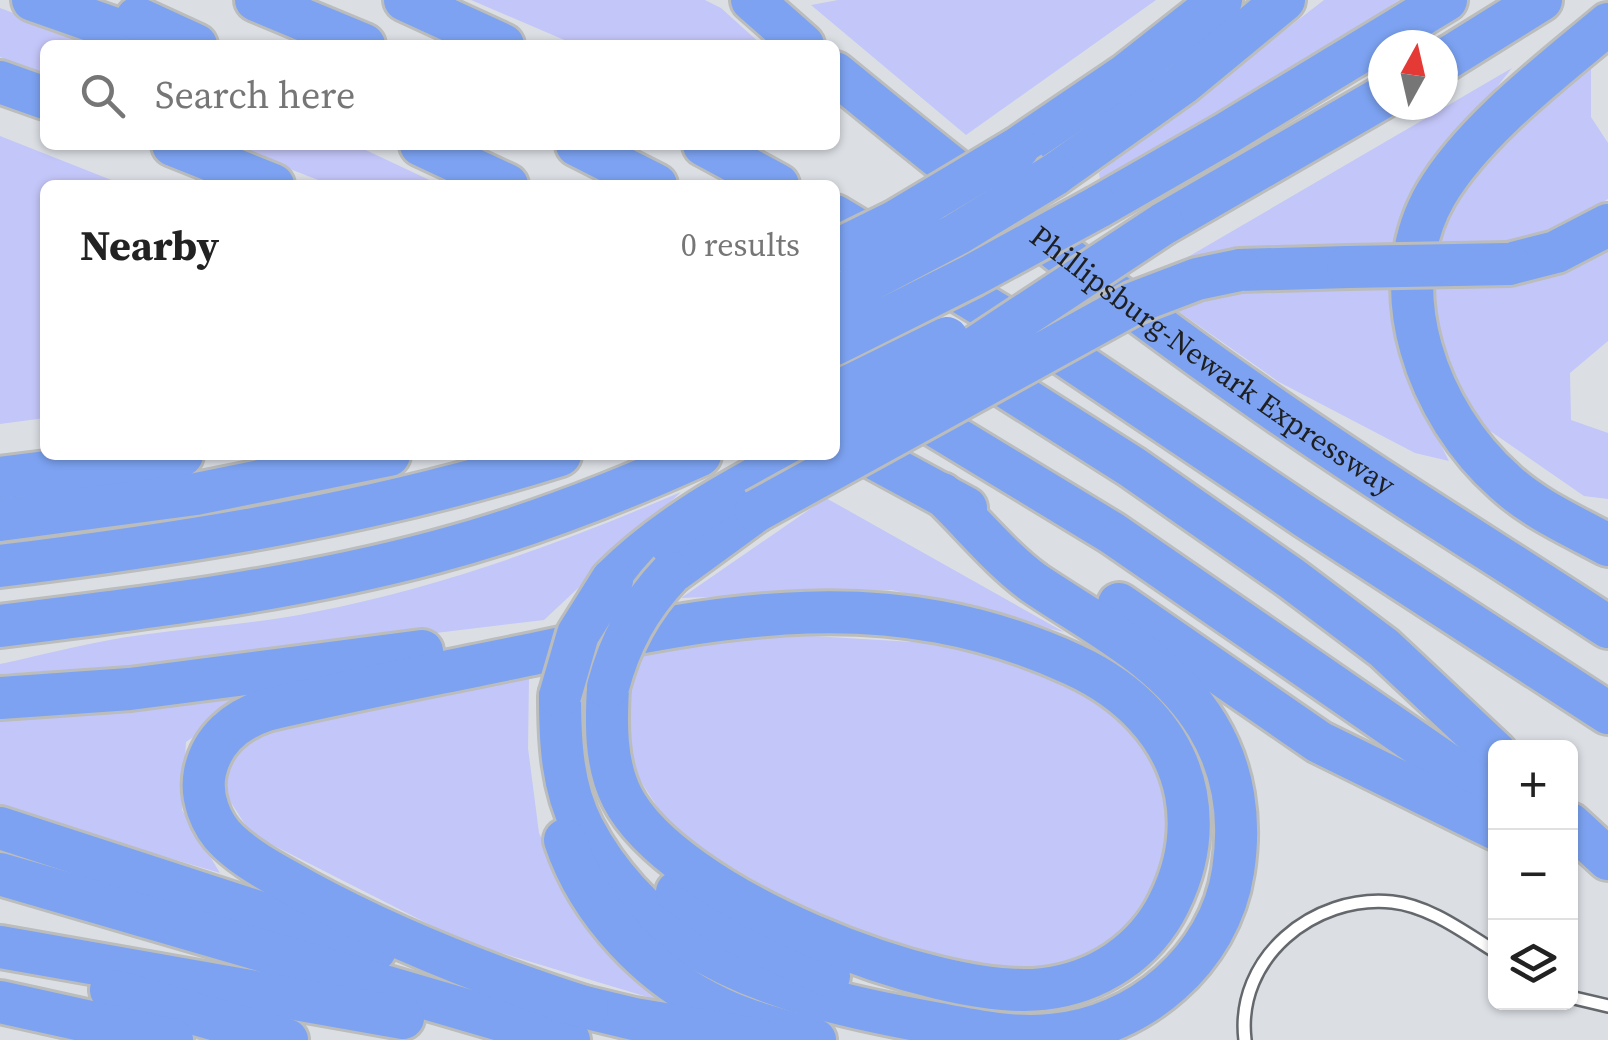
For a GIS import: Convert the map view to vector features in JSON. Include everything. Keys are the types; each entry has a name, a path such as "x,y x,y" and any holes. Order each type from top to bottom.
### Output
{"highway":[{"path":"33,0 147,40"},
{"path":"95,0 185,40"},
{"path":"256,0 352,40"},
{"path":"405,0 492,40"},
{"path":"840,248 910,213 1018,148 1127,74 1221,0"},
{"path":"840,295 929,250 1054,175 1169,94 1284,0"},
{"path":"840,342 1098,207 1227,134 1446,0"},
{"path":"1458,52 1542,0"},
{"path":"758,4 798,40"},
{"path":"1608,24 1490,129 1446,179 1418,236 1412,300 1416,336 1439,394 1487,466 1530,501 1608,545"},
{"name":"Phillipsburg-Newark Expressway","path":"840,77 1038,236 1184,345 1324,443 1608,627"},
{"path":"0,82 40,96"},
{"path":"840,390 1163,224 1368,106"},
{"path":"185,150 260,180"},
{"path":"432,150 496,180"},
{"path":"588,150 646,180"},
{"path":"713,150 769,180"},
{"path":"840,219 1068,357 1608,712"},
{"path":"840,433 1163,224"},
{"path":"840,452 1134,304 1197,279 1240,270 1509,264 1556,252 1608,225"},
{"path":"840,286 1060,420 1250,548 1384,648 1488,746"},
{"path":"840,369 967,442 1128,543 1488,792"},
{"path":"840,439 942,494 1093,587 1319,742 1488,825"},
{"path":"0,449 40,448"},
{"path":"0,478 142,460"},
{"path":"0,520 243,486 366,460"},
{"path":"0,566 296,524 543,460"},
{"path":"792,460 740,503 671,573 644,603 625,636 608,686 601,743 610,797 630,843 667,884 727,928 807,967 917,1010 1009,1034"},
{"path":"815,1040 740,1017 698,997 660,971 608,917 578,872 560,826 554,766 560,696 578,634 612,580 646,547 825,460"},
{"path":"0,626 242,594 436,552 533,522 686,462"},
{"path":"560,696 562,756 574,810 611,870 668,929 734,968 788,988 890,1015 1009,1034 1050,1036 1094,1026 1144,1003 1175,979 1212,932 1228,896 1235,858 1234,800 1218,745 1182,692 1120,639 1031,580 942,494"},
{"path":"0,606 342,574"},
{"path":"0,698 130,689 442,648 693,621 838,612 915,617 1015,641 1104,681 1136,705 1173,756 1181,776 1188,817 1186,858 1165,912 1130,954 1096,975 1060,986 1022,990 962,983 914,970 792,926 702,878 673,856 643,827 622,796 611,762 608,686"},
{"path":"578,1024 497,977 411,943 326,902 254,861 216,826 204,798 206,769 218,741 227,731 266,710 693,621"},
{"path":"0,828 400,958 578,1024"},
{"path":"1577,830 1608,859"},
{"path":"1578,853 1608,874"},
{"path":"1578,870 1608,884"},
{"path":"0,874 578,1024 761,1040"},
{"path":"0,947 518,1040"},
{"path":"0,958 287,1040"},
{"path":"0,1002 172,1040"}],"lane":[{"path":"1245,1040 1245,1002 1267,956 1326,910 1345,904 1394,902 1418,908 1488,947"},
{"path":"1578,998 1608,1006"}],"shaded area":[{"path":"471,0 705,0 721,8 756,40 564,40"},
{"path":"838,0 1156,0 966,135 811,5"},
{"path":"1324,0 1399,0 1253,100 1101,186 1099,173"},
{"path":"0,8 86,40 40,40 40,73 0,57"},
{"path":"1591,57 1591,117 1608,143 1608,199 1565,223 1526,237 1437,245 1475,166"},
{"path":"1512,68 1425,177 1401,247 1244,251 1181,261 1423,120 1458,120 1458,99"},
{"path":"0,136 111,180 40,180 40,419 0,424"},
{"path":"241,150 366,150 429,180 318,180"},
{"path":"1608,245 1608,341 1570,373 1571,420 1608,433 1608,499 1584,496 1480,424 1443,375 1427,288 1565,271"},
{"path":"1264,287 1391,287 1405,373 1449,461 1415,453 1279,382 1175,309"},
{"path":"681,492 544,620 188,663 0,674 0,664 88,644 293,616 409,590 546,546"},
{"path":"826,498 1064,632 892,590 681,598"},
{"path":"761,633 947,644 1080,683 1145,742 1171,813 1162,872 1113,947 1041,975 949,965 809,913 674,833 631,766 627,724 636,647"},
{"path":"529,677 528,748 539,833 577,909 664,1002 462,941 251,834 218,782 251,734 360,705"},
{"path":"267,685 186,742 182,810 220,873 0,808 0,706"}]}
